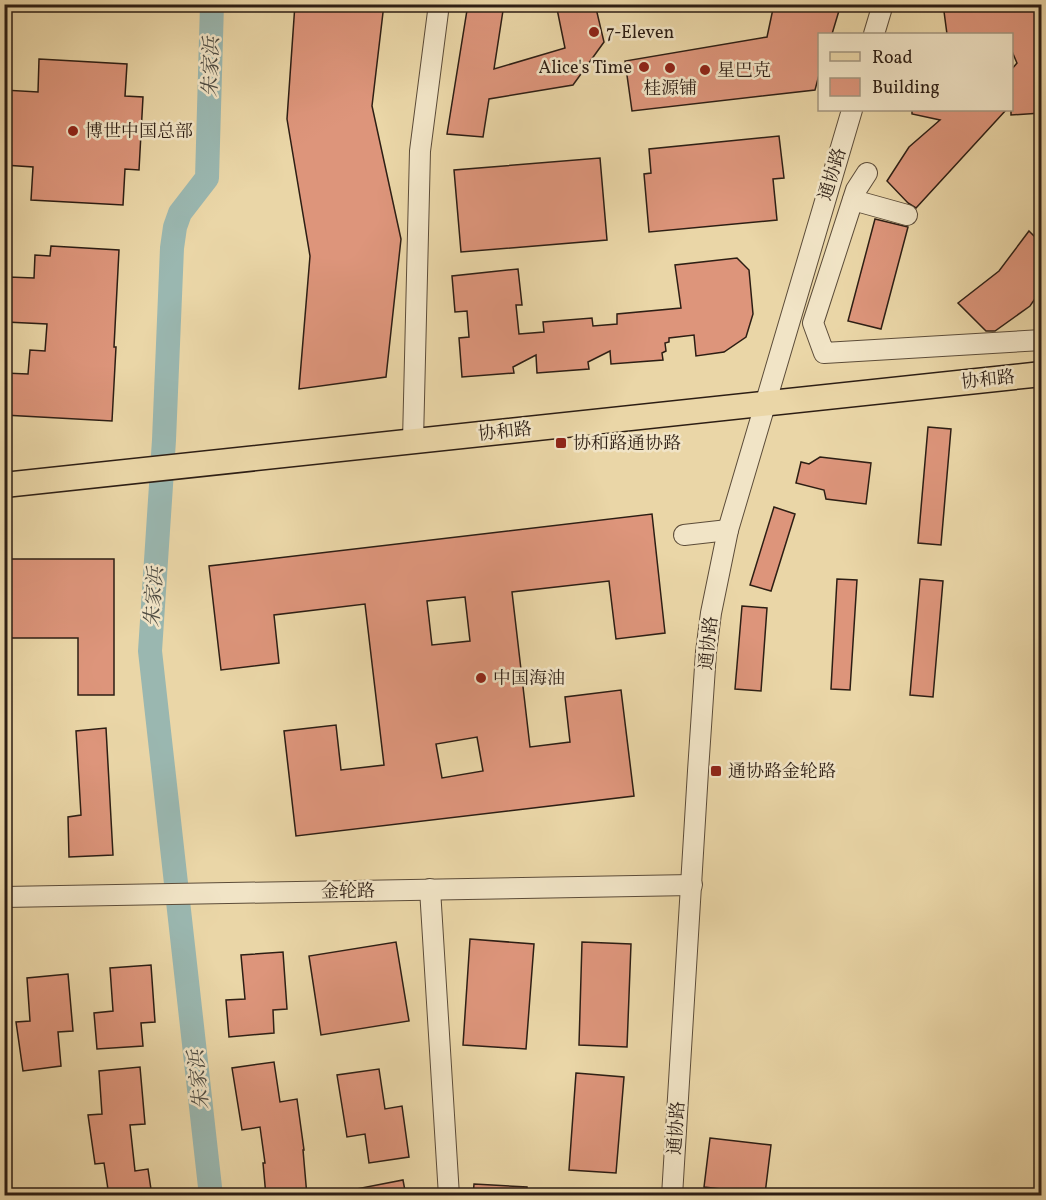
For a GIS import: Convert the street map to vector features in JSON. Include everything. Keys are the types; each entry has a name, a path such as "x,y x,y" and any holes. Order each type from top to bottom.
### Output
{"main road":[{"name":"协和路","path":"4,485 1041,374"}],"street":[{"path":"413,441 420,151 439,4"},
{"path":"874,33 883,4"},
{"name":"通协路","path":"672,1196 706,652 718,573 728,530 852,111"},
{"path":"867,173 856,190 813,323 824,353 1041,339"},
{"path":"853,200 907,215"},
{"path":"684,535 728,530"},
{"name":"金轮路","path":"4,897 692,885"},
{"path":"430,890 449,1196"}],"building":[{"path":"295,4 384,4 372,106 401,239 386,377 299,389 310,256 287,119"},
{"path":"468,4 504,4 494,69 565,48 556,4 595,4 604,42 573,85 489,99 483,137 447,134"},
{"path":"774,4 841,4 832,33 818,33 818,79 815,90 632,111 625,61 767,37"},
{"path":"943,4 1039,4 1041,13 1041,113 1011,115 1013,111 1013,68 1017,63 1013,54 1013,33 947,33"},
{"name":"博世中国总部","path":"39,59 127,64 125,96 143,97 139,170 125,169 123,205 31,200 33,167 4,165 4,90 38,92"},
{"path":"912,111 1005,111 916,208 887,181 909,147 940,120 912,114"},
{"path":"779,136 784,178 773,179 777,220 649,232 644,174 651,173 649,149"},
{"path":"600,158 607,240 461,252 454,170"},
{"path":"875,219 908,227 881,329 848,321"},
{"path":"1029,231 1041,243 1041,290 1030,306 995,331 986,331 958,303 999,271"},
{"path":"51,246 119,250 112,421 4,415 4,373 28,374 30,350 45,351 47,324 6,322 9,277 34,278 35,255 50,256"},
{"path":"737,258 749,270 753,314 746,337 724,352 696,356 694,335 669,338 669,342 665,343 666,351 662,353 663,360 611,364 610,351 588,362 589,369 537,373 536,355 513,367 514,373 462,377 459,338 469,337 467,311 455,312 452,276 518,269 522,305 516,305 519,334 544,332 543,322 592,318 593,326 617,324 617,314 681,308 675,265"},
{"path":"928,427 951,429 941,545 918,543"},
{"path":"820,457 871,463 866,504 826,499 824,490 796,483 801,462 809,464"},
{"path":"774,507 795,514 771,591 750,585"},
{"path":"652,514 665,633 616,639 609,581 512,592 530,747 570,742 565,697 621,690 634,796 296,836 284,731 336,725 341,770 384,765 365,604 274,615 279,663 221,670 209,566","holes":["465,597 470,641 432,645 427,601","477,737 483,771 442,778 436,744"]},
{"path":"6,559 114,559 114,695 78,695 78,638 6,638"},
{"path":"837,579 857,580 850,690 831,689"},
{"path":"920,579 943,581 933,697 910,695"},
{"path":"742,606 767,608 761,691 735,689"},
{"path":"106,728 113,855 69,857 68,817 81,815 76,731"},
{"path":"470,939 534,944 526,1049 463,1045"},
{"path":"396,942 409,1021 321,1035 309,956"},
{"path":"582,942 631,944 627,1047 579,1045"},
{"path":"283,952 287,1009 273,1010 274,1033 229,1037 226,1000 245,999 241,955"},
{"path":"151,965 155,1022 141,1023 143,1046 97,1049 94,1013 113,1011 110,968"},
{"path":"68,974 73,1031 58,1032 61,1066 23,1071 16,1022 30,1021 27,978"},
{"path":"274,1062 280,1102 297,1099 307,1196 266,1196 263,1163 265,1163 260,1127 242,1130 232,1068"},
{"path":"140,1067 145,1124 130,1125 135,1171 148,1169 152,1196 109,1196 104,1163 95,1164 88,1115 102,1114 99,1071"},
{"path":"379,1069 385,1109 402,1106 409,1157 369,1163 365,1134 347,1137 337,1075"},
{"path":"576,1073 624,1077 616,1173 569,1170"},
{"path":"710,1138 771,1145 765,1194 704,1187"},
{"path":"403,1180 406,1196 352,1196 351,1190"},
{"path":"474,1184 527,1187 527,1196 473,1196"}],"waterway":[{"name":"朱家浜","path":"211,1196 150,651 164,440 172,248 180,213 207,178 212,4"}],"place":[{"name":"7-Eleven","path":"594,32"},
{"name":"Alice's Time","path":"644,67"},
{"name":"桂源铺","path":"670,68"},
{"name":"星巴克","path":"705,70"},
{"name":"博世中国总部","path":"73,131"},
{"name":"协和路通协路","path":"561,443"},
{"name":"中国海油","path":"481,678"},
{"name":"通协路金轮路","path":"716,771"}]}
